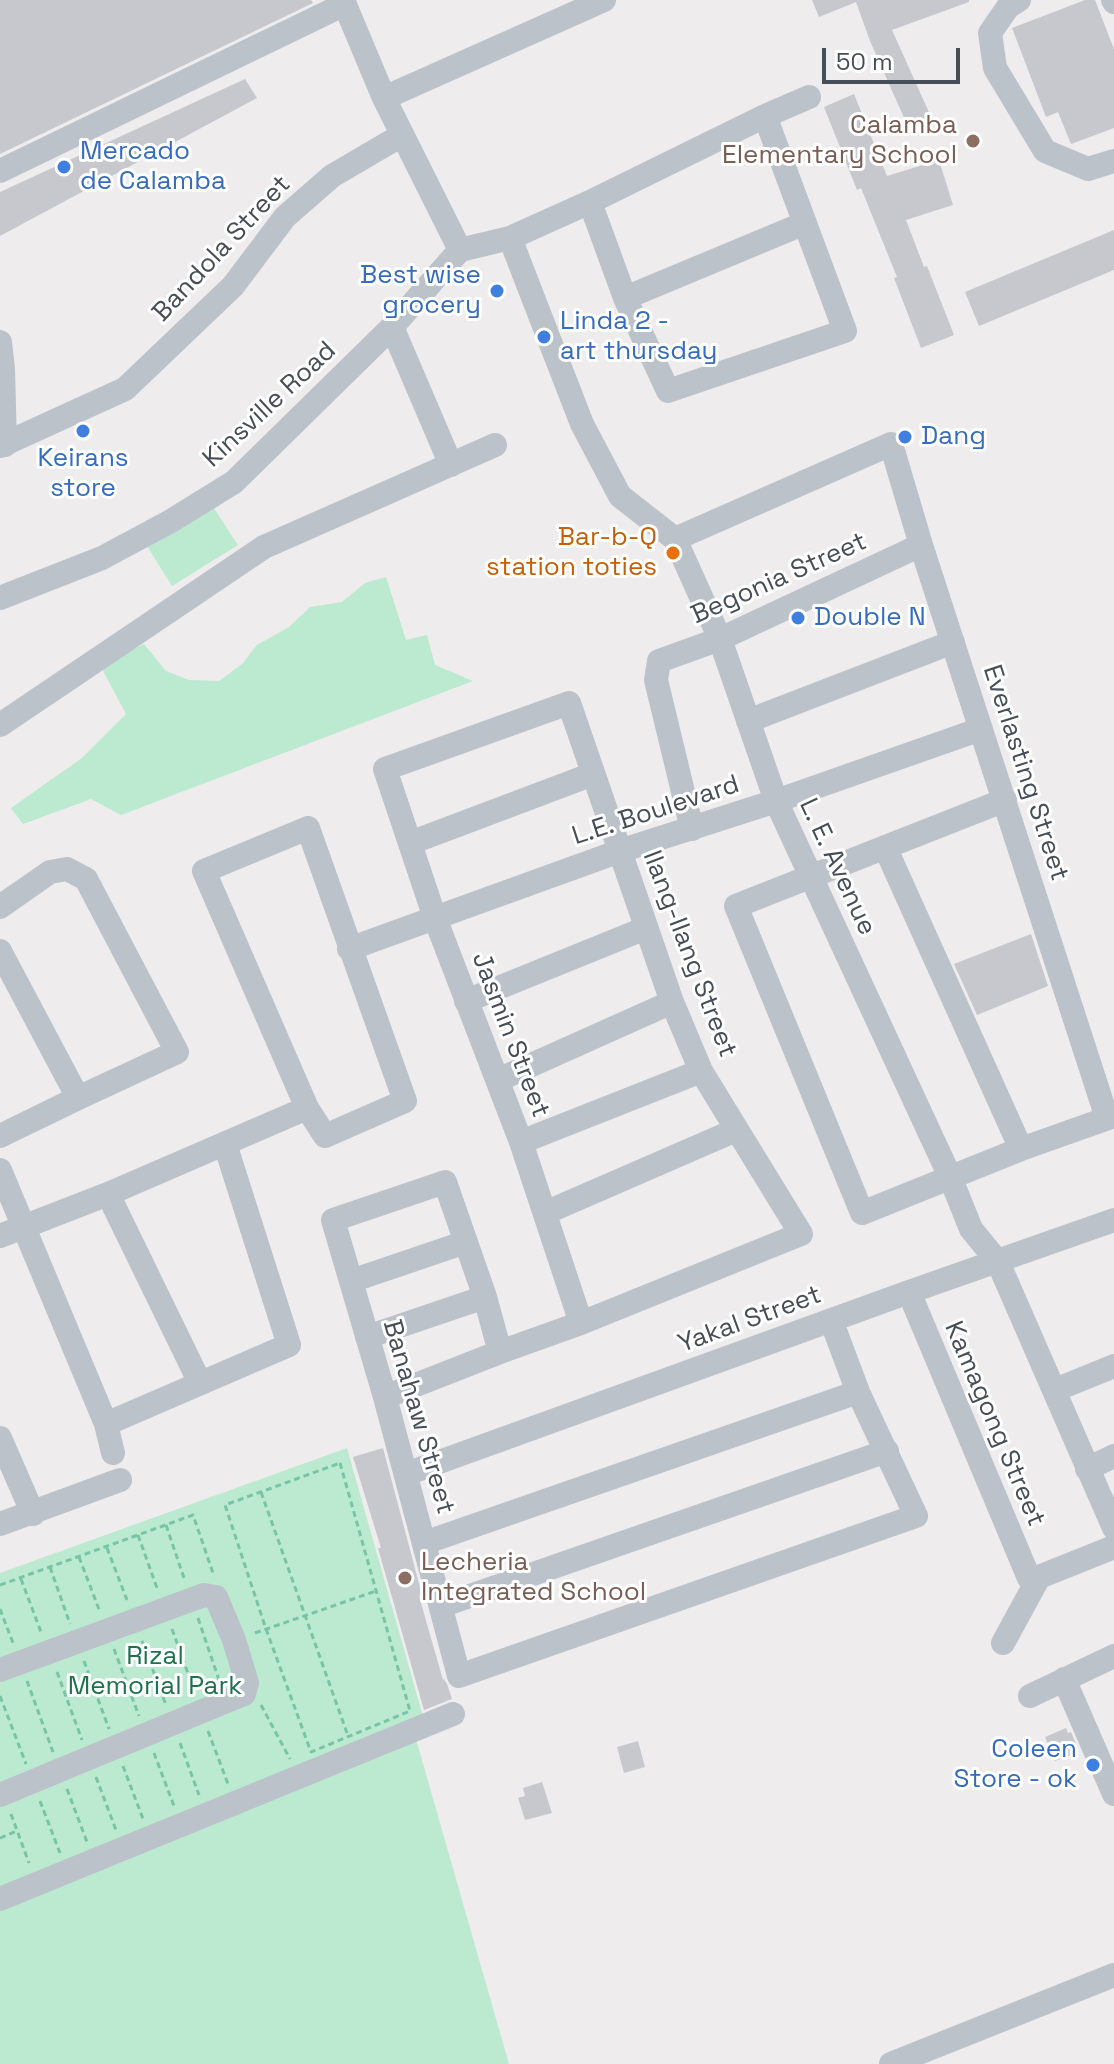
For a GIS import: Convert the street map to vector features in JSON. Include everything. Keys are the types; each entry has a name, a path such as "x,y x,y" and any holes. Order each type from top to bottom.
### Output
{"street":[{"path":"384,98 604,0"},
{"path":"1019,0 1008,7 990,33 995,68 1045,151 1088,169 1114,161"},
{"path":"0,171 344,2 384,98 460,250 510,238 809,97"},
{"path":"590,202 625,298 668,391 845,331 765,116"},
{"name":"Bandola Street","path":"2,445 125,389 233,286 285,217 332,176 402,135"},
{"path":"625,298 805,223"},
{"name":"L. E. Avenue","path":"510,238 582,424 620,496 675,539 720,639 776,801 810,878 951,1179 971,1229 998,1262 1114,1528"},
{"name":"Kinsville Road","path":"0,598 102,558 234,482 392,327 460,250"},
{"path":"392,327 451,465"},
{"path":"0,342 2,445"},
{"name":"Everlasting Street","path":"675,539 891,444 981,729 1111,1117"},
{"path":"0,725 264,547 495,445"},
{"name":"Begonia Street","path":"692,829 656,680 659,661 720,639 921,545"},
{"path":"748,721 953,642"},
{"name":"Ilang-Ilang Street","path":"385,769 569,703 672,1002 701,1071 801,1234 581,1323"},
{"name":"L.E. Boulevard","path":"349,949 620,851 776,801 981,729"},
{"name":"Jasmin Street","path":"385,769 435,918 521,1142 581,1323"},
{"path":"410,843 593,774"},
{"path":"1005,800 736,906 862,1213 1021,1149 1111,1117"},
{"path":"308,828 405,1101 325,1136 307,1108 204,871 308,828"},
{"path":"885,847 1021,1149"},
{"path":"0,907 50,872 67,869 86,879 177,1052 0,1136"},
{"path":"466,1001 646,928"},
{"path":"0,951 78,1098"},
{"path":"498,1080 672,1002"},
{"path":"521,1142 701,1071"},
{"path":"0,1236 108,1194 307,1108"},
{"path":"545,1213 736,1130"},
{"path":"106,1424 289,1345 225,1144"},
{"path":"0,1170 106,1424 113,1453"},
{"name":"Banahaw Street","path":"466,1242 445,1182 333,1220 385,1397 459,1676 916,1516 887,1451"},
{"path":"108,1194 200,1383"},
{"name":"Yakal Street","path":"406,1474 1114,1220"},
{"path":"351,1281 466,1242 500,1352"},
{"name":"Kamagong Street","path":"909,1292 1034,1577"},
{"path":"367,1337 485,1297"},
{"path":"441,1606 887,1451 858,1392 831,1320"},
{"path":"385,1397 581,1323"},
{"path":"1055,1390 1114,1366"},
{"path":"424,1543 858,1392"},
{"path":"0,1438 33,1514"},
{"path":"1087,1469 1114,1456"},
{"path":"0,1524 120,1480"},
{"path":"1003,1643 1034,1577 1114,1547"},
{"path":"2,1794 244,1694 247,1683 216,1597 204,1595 10,1666"},
{"path":"1030,1696 1114,1656"},
{"path":"1064,1679 1114,1794"},
{"path":"0,1899 453,1714"},
{"path":"891,2064 1114,1975"}],"path":[{"path":"311,1752 225,1505 340,1463 410,1711"},
{"path":"261,1492 348,1737"},
{"path":"0,1585 193,1515 216,1581 216,1597"},
{"path":"138,1535 229,1787"},
{"path":"107,1546 201,1799"},
{"path":"79,1557 175,1810"},
{"path":"50,1567 144,1822"},
{"path":"21,1578 118,1833"},
{"path":"234,1640 376,1591"},
{"path":"0,1609 10,1666 60,1771 88,1846"},
{"path":"244,1694 257,1697 291,1761"},
{"path":"2,1794 31,1869"},
{"path":"0,1838 17,1831"}],"green space":[{"path":"212,505 238,545 172,586 147,546"},
{"path":"386,577 406,640 427,635 435,665 473,681 121,815 91,799 23,824 11,808 82,758 126,714 103,671 108,661 144,644 166,671 189,680 219,681 242,664 257,645 289,627 310,607 342,602 365,583"},
{"name":"Rizal Memorial Park","path":"347,1448 424,1720 0,1893 0,1573"},
{"path":"416,1739 509,2064 0,2064 0,1910"}],"building":[{"path":"0,0 311,0 313,3 0,154"},
{"path":"812,0 969,0 892,30 932,119 909,129 856,2 819,17"},
{"path":"1085,0 1095,0 1114,49 1114,128 1071,144 1058,112 1046,117 1012,28"},
{"path":"245,79 257,98 0,236 0,192"},
{"path":"854,94 887,176 939,160 953,205 906,220 954,335 921,348 894,278 897,277 861,188 857,190 824,107"},
{"path":"1114,230 1114,270 979,326 965,292"},
{"path":"1031,934 1048,986 977,1015 954,964"},
{"name":"Lecheria Integrated School","path":"383,1448 422,1595 419,1596 443,1680 452,1699 424,1710 353,1457"},
{"path":"1066,1728 1068,1733 1071,1732 1077,1753 1055,1761 1045,1737"},
{"path":"638,1741 645,1767 624,1773 617,1747"},
{"path":"542,1782 552,1813 525,1820 518,1798 525,1796 523,1788"}],"place":[{"name":"Calamba Elementary School","path":"973,141"},
{"name":"Mercado de Calamba","path":"64,167"},
{"name":"Best wise grocery","path":"497,291"},
{"name":"Linda 2 - art thursday","path":"544,337"},
{"name":"Keirans store","path":"83,431"},
{"name":"Dang","path":"905,437"},
{"name":"Bar-b-Q station toties","path":"673,553"},
{"name":"Double N","path":"798,618"},
{"name":"Lecheria Integrated School","path":"405,1578"},
{"name":"Coleen Store - ok","path":"1093,1765"}]}
